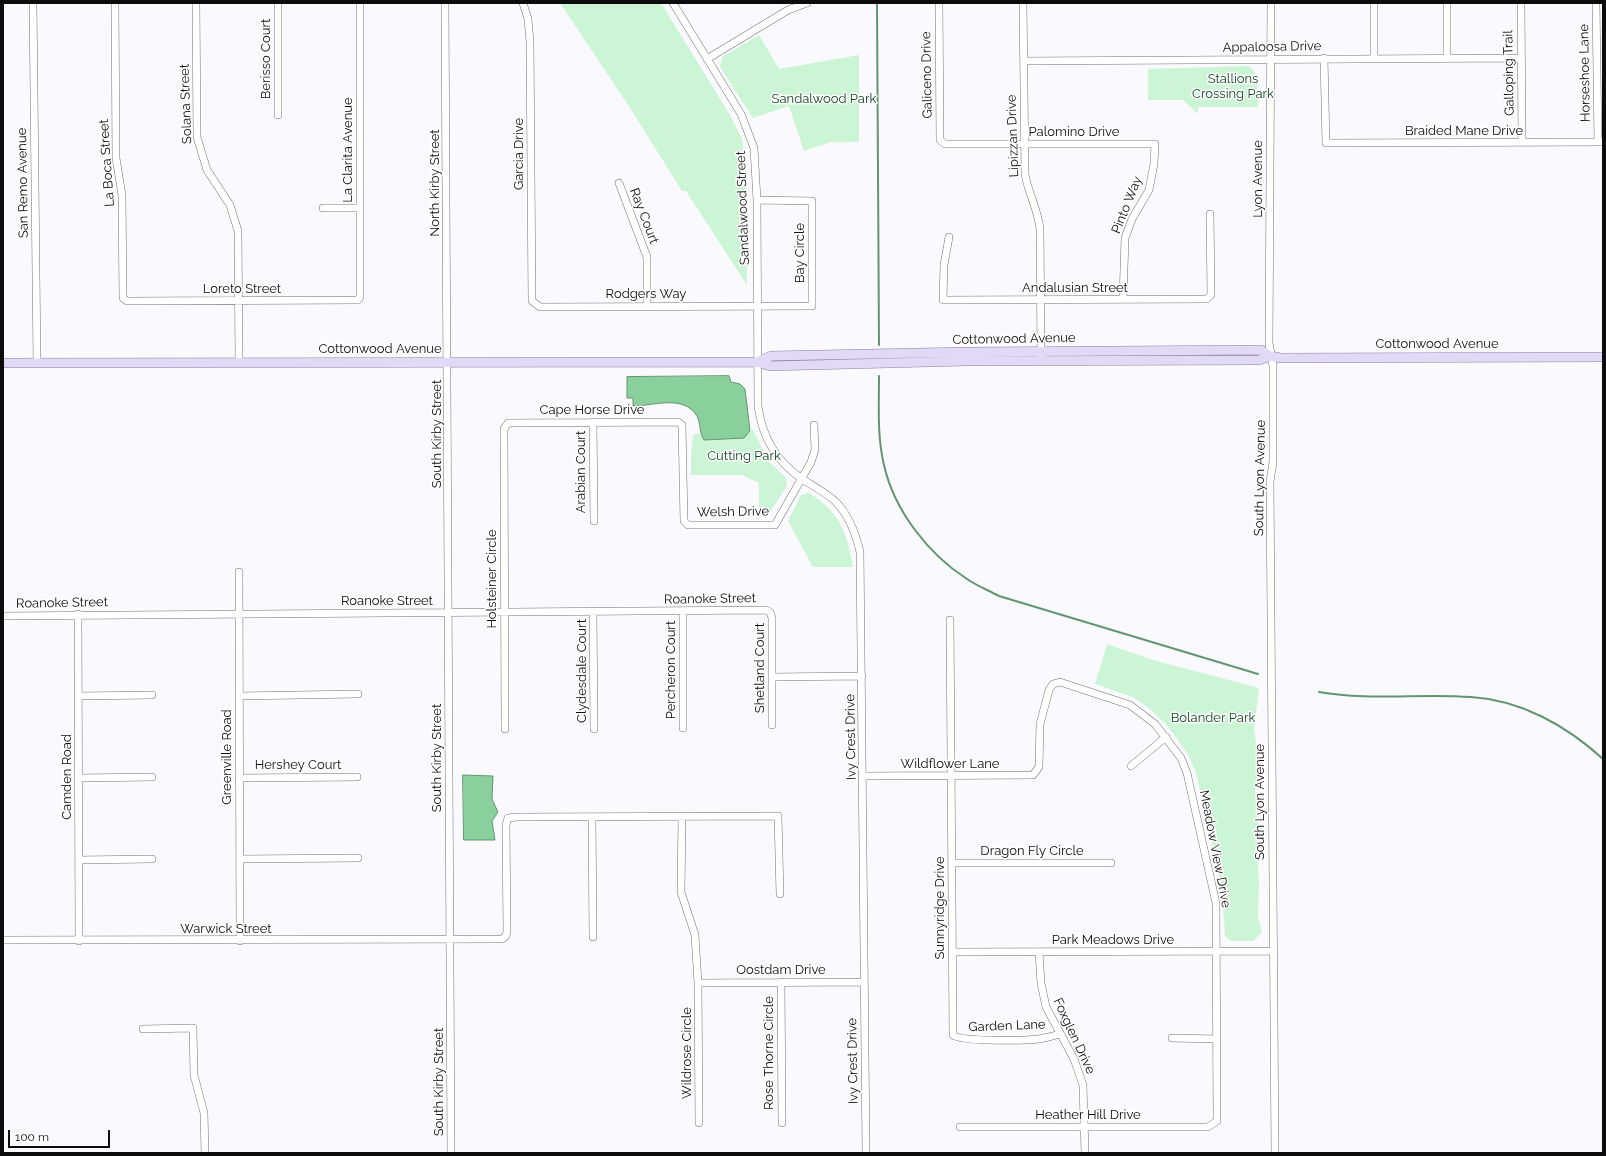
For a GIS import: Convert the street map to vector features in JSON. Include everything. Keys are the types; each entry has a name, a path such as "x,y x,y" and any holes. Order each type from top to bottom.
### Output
{"main road":[{"name":"Cottonwood Avenue","path":"757,362 771,356 1041,351 1261,350 1270,356 1280,358 1603,358"},
{"name":"Cottonwood Avenue","path":"3,363 757,362 770,366 1041,361 1259,360 1270,356"}],"street":[{"name":"San Remo Avenue","path":"33,3 37,363"},
{"name":"La Boca Street","path":"115,3 116,158 122,195 123,298"},
{"name":"Solana Street","path":"196,3 197,137 206,170 230,205 236,222 239,242 239,362"},
{"name":"Berisso Court","path":"278,3 278,115"},
{"name":"La Clarita Avenue","path":"360,3 360,297"},
{"name":"North Kirby Street","path":"445,3 448,362"},
{"name":"Garcia Drive","path":"523,3 528,19 530,42 532,301 535,305"},
{"name":"Sandalwood Street","path":"673,3 741,114 751,137 756,163 757,200 757,362"},
{"path":"707,59 788,10 807,3"},
{"name":"Galiceno Drive","path":"939,3 940,140 945,144"},
{"name":"Lipizzan Drive","path":"1023,3 1024,144 1027,184 1036,208 1040,229 1041,361"},
{"name":"Lyon Avenue","path":"1270,356 1271,3"},
{"path":"1374,3 1374,58"},
{"path":"1447,3 1447,58"},
{"name":"Galloping Trail","path":"1521,3 1522,142"},
{"name":"Horseshoe Lane","path":"1596,3 1600,62 1600,142"},
{"name":"Braided Mane Drive","path":"1324,58 1326,144 1600,142"},
{"name":"Appaloosa Drive","path":"1024,61 1521,58"},
{"name":"Palomino Drive","path":"945,144 1155,144"},
{"name":"Pinto Way","path":"1123,299 1125,238 1132,219 1149,190 1154,164 1155,144"},
{"name":"Ray Court","path":"619,183 647,257 647,306"},
{"name":"Bay Circle","path":"757,200 812,201 812,306 757,306"},
{"path":"323,208 360,208"},
{"name":"Andalusian Street","path":"949,237 944,265 943,300 1207,299 1211,295 1210,214"},
{"name":"Loreto Street","path":"123,298 127,301 239,301 358,300 360,297"},
{"name":"Rodgers Way","path":"535,305 540,307 757,306"},
{"name":"South Lyon Avenue","path":"1270,356 1273,366 1273,462 1270,490 1275,1153"},
{"name":"South Kirby Street","path":"448,362 451,1153"},
{"name":"Ivy Crest Drive","path":"757,362 758,406 764,434 778,458 789,470 835,502 851,524 857,538 861,568 864,776 866,1153"},
{"name":"Arabian Court","path":"593,422 594,521"},
{"name":"Cape Horse Drive","path":"504,429 508,423 678,422 682,425 684,521 688,525"},
{"path":"802,479 814,456 814,425"},
{"name":"Holsteiner Circle","path":"504,429 505,729"},
{"name":"Welsh Drive","path":"688,525 775,525 802,479"},
{"name":"Greenville Road","path":"239,572 240,941"},
{"name":"Clydesdale Court","path":"593,612 594,729"},
{"name":"Percheron Court","path":"683,612 683,728"},
{"name":"Roanoke Street","path":"3,616 78,614 770,612"},
{"name":"Shetland Court","path":"770,612 772,618 772,725"},
{"name":"Camden Road","path":"78,614 79,941"},
{"name":"Sunnyridge Drive","path":"950,620 953,952 952,1032 955,1038"},
{"path":"772,677 862,676"},
{"name":"Meadow View Drive","path":"1035,773 1039,767 1040,724 1049,690 1053,684 1060,682 1130,705 1155,724 1181,758 1187,773 1216,903 1218,1118 1215,1124"},
{"path":"239,696 358,694"},
{"path":"79,696 152,695"},
{"path":"1131,766 1166,737"},
{"name":"Wildflower Lane","path":"864,776 1029,776 1035,773"},
{"path":"79,778 152,777"},
{"name":"Hershey Court","path":"239,778 357,777"},
{"name":"Wildrose Circle","path":"682,816 681,892 695,935 698,982 699,1123"},
{"path":"593,937 592,817 778,816 780,894"},
{"name":"Warwick Street","path":"3,940 240,941 502,939 506,936 506,825 508,818 592,817"},
{"path":"240,859 358,858"},
{"path":"79,860 152,859"},
{"name":"Dragon Fly Circle","path":"952,864 1111,863"},
{"name":"Park Meadows Drive","path":"953,952 1274,951"},
{"name":"Foxglen Drive","path":"1040,952 1042,993 1046,1007 1080,1073 1085,1099 1086,1153"},
{"name":"Oostdam Drive","path":"698,982 864,982"},
{"name":"Rose Thorne Circle","path":"781,982 782,1123"},
{"path":"143,1029 193,1028 194,1075 204,1113 205,1153"},
{"name":"Garden Lane","path":"955,1038 996,1040 1043,1039 1059,1034"},
{"path":"1172,1038 1217,1039"},
{"name":"Heather Hill Drive","path":"960,1127 1208,1127 1215,1124"}],"green space":[{"path":"560,3 661,3 730,115 742,139 746,169 747,285 686,191 682,191 632,111"},
{"name":"Sandalwood Park","path":"759,35 779,69 859,55 859,142 831,142 804,151 789,106 753,118 720,67 722,57"},
{"name":"Stallions Crossing Park","path":"1249,66 1257,75 1258,107 1198,107 1198,114 1183,100 1148,100 1148,69"},
{"name":"Cutting Park","path":"753,429 768,461 786,478 787,486 768,515 759,516 759,483 742,475 691,475 693,435 700,433 704,440 748,434"},
{"name":"Cutting Park","path":"809,493 820,500 828,508 840,524 845,534 853,567 813,567 788,521 801,495"},
{"name":"Bolander Park","path":"1107,644 1153,660 1259,688 1254,728 1259,765 1255,791 1258,824 1256,845 1259,881 1258,917 1262,932 1253,941 1231,941 1225,936 1222,889 1196,773 1188,754 1166,724 1151,710 1133,697 1095,684"}],"shaded area":[{"path":"729,376 731,382 740,384 745,389 750,431 744,438 704,440 697,416 691,409 684,405 668,403 633,406 633,398 627,398 627,377"},
{"path":"463,775 493,776 492,799 498,812 492,821 495,840 464,840"}],"waterway":[{"path":"877,3 879,345"},
{"path":"879,376 880,443 889,482 904,514 915,530 926,544 953,569 979,586 999,596 1258,674"},
{"path":"1319,692 1357,696 1471,697 1508,703 1525,709 1559,726 1589,747 1603,759"}]}
